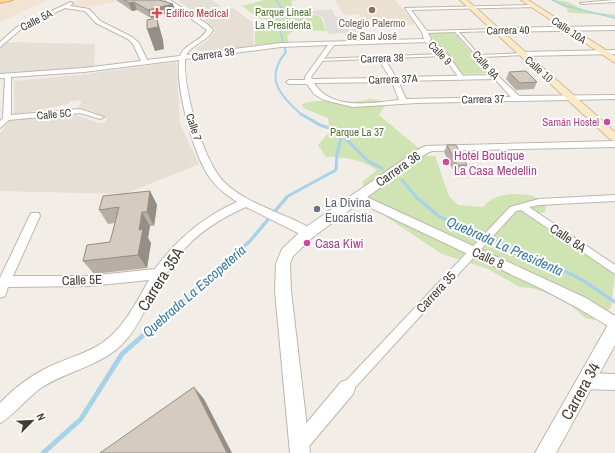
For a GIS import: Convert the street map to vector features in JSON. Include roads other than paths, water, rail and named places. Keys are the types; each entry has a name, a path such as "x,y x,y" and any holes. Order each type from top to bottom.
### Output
{"main road":[{"path":"0,1 9,0"},
{"name":"Calle 10","path":"463,0 615,138"},
{"name":"Calle 10A","path":"524,0 615,60"}],"street":[{"name":"Calle 5A","path":"0,45 19,28 76,0"},
{"path":"167,0 205,25 210,30 208,35 191,44 182,58"},
{"path":"582,3 615,1"},
{"path":"471,6 532,5"},
{"path":"64,6 87,10 98,22 130,38 136,43 145,63"},
{"name":"Calle 9","path":"462,78 439,48 426,41 428,39 425,32 407,7 471,6"},
{"name":"Carrera 40","path":"425,32 615,28"},
{"name":"Calle 9A","path":"456,31 516,98"},
{"name":"Carrera 39","path":"4,76 84,70 282,45 426,41"},
{"path":"309,82 308,78 310,73 332,44"},
{"path":"479,56 615,52"},
{"name":"Carrera 38","path":"319,60 444,55"},
{"name":"Calle 7","path":"182,58 184,96 206,162 214,177 247,202 308,233"},
{"path":"381,58 394,79 403,101"},
{"path":"0,126 7,118 4,76"},
{"name":"Carrera 37A","path":"290,82 497,78"},
{"name":"Carrera 37","path":"309,82 310,87 322,97 351,105 403,101 615,97"},
{"name":"Calle 5C","path":"7,118 80,111 100,117"},
{"name":"Carrera 36","path":"296,450 283,291 283,264 287,253 308,233 423,151 430,148 615,144"},
{"name":"Calle 8","path":"358,197 563,291 590,306 615,324"},
{"name":"Carrera 35","path":"296,450 347,388 513,209 539,202 615,198"},
{"name":"Carrera 35A","path":"0,415 12,401 36,381 112,345 140,312 160,274 182,243 209,220 247,202"},
{"name":"Calle 8A","path":"521,206 615,270"},
{"path":"2,287 35,216"},
{"name":"Calle 5E","path":"2,287 90,281 160,274"},
{"name":"Carrera 34","path":"545,453 615,329"},
{"path":"585,381 615,382"}],"waterway":[{"name":"Quebrada La Presidenta","path":"276,0 288,17 280,30 285,50"},
{"path":"552,0 566,6 615,18"},
{"name":"Quebrada La Presidenta","path":"285,49 286,52 279,61 276,70 278,86 281,94 302,115"},
{"name":"Quebrada La Presidenta","path":"301,114 320,125 338,131 342,135"},
{"name":"Quebrada La Escopetería","path":"286,198 336,170 337,153 342,135"},
{"name":"Quebrada La Presidenta","path":"342,135 368,161 383,169"},
{"name":"Quebrada La Presidenta","path":"402,180 418,198"},
{"name":"Quebrada La Escopetería","path":"172,310 250,241 286,198"},
{"name":"Quebrada La Presidenta","path":"418,198 440,217 492,238 523,254 549,263 584,281 615,302"},
{"name":"Quebrada La Escopetería","path":"43,453 81,419 122,354 173,309"}],"place":[{"name":"Colegio Palermo de San José","path":"372,10"},
{"name":"Edifico Medical","path":"157,13"},
{"name":"Samán Hostel","path":"607,122"},
{"name":"Hotel Boutique La Casa Medellin","path":"446,162"},
{"name":"La Divina Eucaristía","path":"317,209"},
{"name":"Casa Kiwi","path":"307,243"}],"park label":[{"name":"Parque Lineal La Presidenta","path":"283,18"},
{"name":"Parque La 37","path":"357,132"}]}
